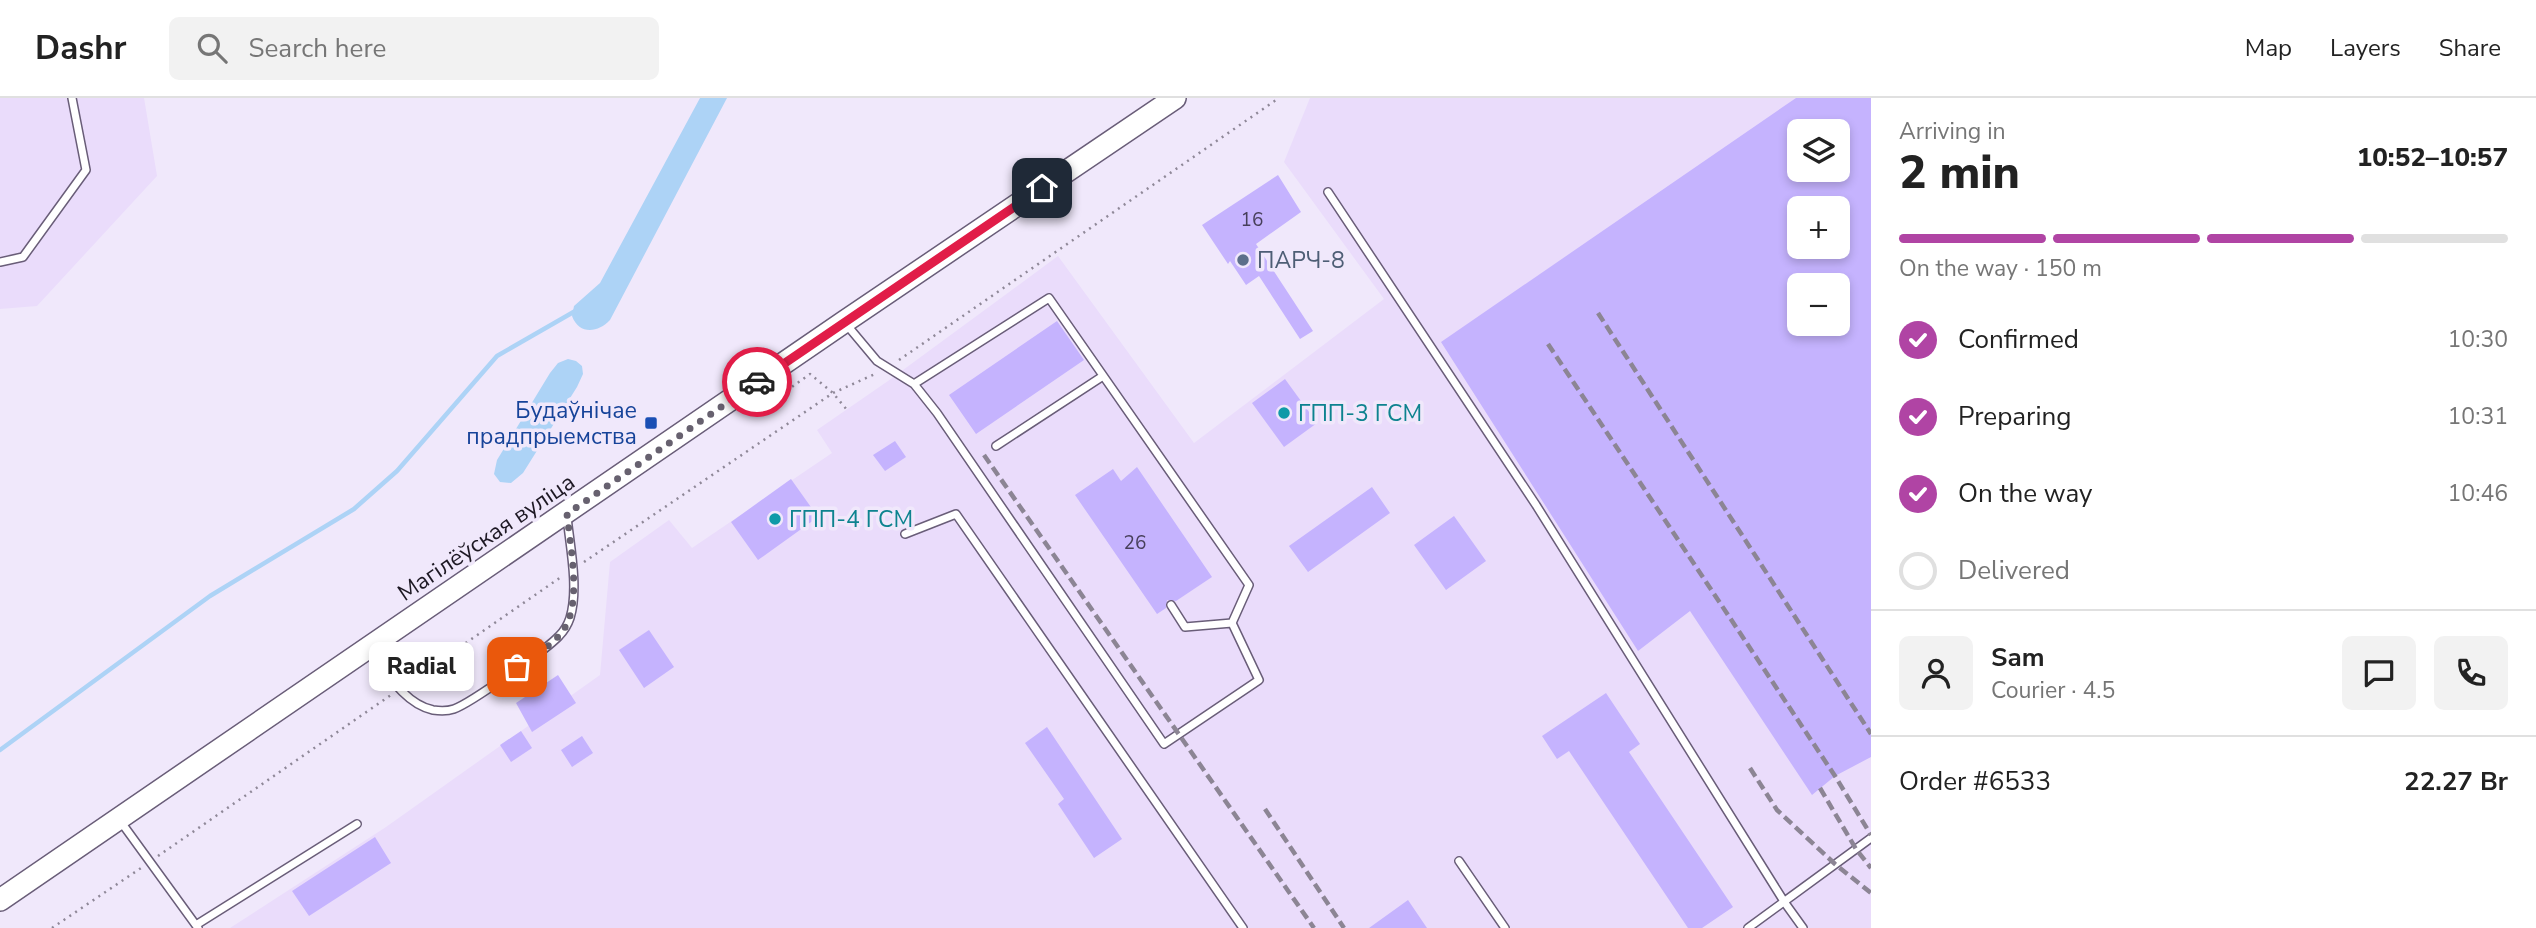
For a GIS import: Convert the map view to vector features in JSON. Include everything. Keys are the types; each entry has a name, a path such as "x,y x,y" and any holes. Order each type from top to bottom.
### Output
{"street":[{"name":"Магілёўская вуліца","path":"0,901 1175,98"}],"lane":[{"path":"0,262 23,257 86,170 72,98"},
{"path":"1328,192 1536,505 1803,928"},
{"path":"844,322 877,361 914,384 937,413 1164,744 1259,680 1232,623 1249,584 1049,298 914,384"},
{"path":"996,446 1103,376"},
{"path":"368,648 400,689 415,702 434,710 453,709 472,699 558,637 570,618 573,569 567,514"},
{"path":"905,534 956,514 1243,928"},
{"path":"1171,605 1185,627 1232,623"},
{"path":"118,818 148,863 197,927 357,824"},
{"path":"1748,928 1871,838"},
{"path":"1460,860 1505,928"}],"path":[{"path":"52,928 833,393 888,367 1279,98"},
{"path":"775,400 810,374 833,393 847,410"}],"shaded area":[{"path":"0,98 144,98 157,176 37,306 0,309"},
{"path":"1310,98 1871,98 1871,928 230,928 386,827 600,675 610,562 669,520 692,548 832,453 817,430 1058,256 1194,443 1384,299 1284,162"}],"water":[{"path":"700,98 727,98 610,320 600,328 584,329 572,316 574,306 600,283"},
{"path":"568,359 582,366 583,374 577,387 523,473 511,483 500,482 494,474 497,460 550,373 558,363"}],"building":[{"path":"1796,98 1871,98 1871,757 1835,776 1812,795 1690,611 1638,651 1441,342"},
{"path":"1278,175 1301,212 1256,244 1313,331 1300,339 1259,276 1246,285 1202,225"},
{"path":"1057,321 1084,360 976,434 949,395"},
{"name":"ГПП-3 ГСМ","path":"1285,379 1317,423 1284,447 1252,403"},
{"path":"895,441 906,457 885,471 873,455"},
{"path":"1137,467 1212,577 1176,601 1167,600 1166,608 1157,614 1075,495 1113,469 1121,481"},
{"name":"ГПП-4 ГСМ","path":"791,479 818,517 758,560 731,522"},
{"path":"1372,487 1390,513 1308,572 1289,546"},
{"path":"1454,516 1486,561 1446,590 1414,545"},
{"path":"649,630 674,667 644,688 619,650"},
{"path":"558,675 576,703 532,732 516,703"},
{"path":"1606,693 1640,744 1629,752 1733,907 1702,928 1688,928 1569,751 1557,759 1542,736"},
{"path":"1047,727 1122,839 1094,858 1058,804 1064,799 1025,743"},
{"path":"521,731 532,748 511,762 500,745"},
{"path":"582,736 593,753 572,767 561,750"},
{"path":"375,837 391,863 309,916 292,891"},
{"path":"1408,900 1427,928 1369,928"}],"waterway":[{"path":"0,750 210,596 354,509 397,471 497,356 577,310"}],"railway":[{"path":"1598,313 1871,734"},
{"path":"1548,344 1835,776 1871,835"},
{"path":"984,455 1314,928"},
{"path":"1750,768 1777,810 1871,893"},
{"path":"1820,788 1856,849 1871,868"},
{"path":"1265,809 1344,928"}],"way so far":[{"path":"517,667 558,637 570,618 573,569 567,514 757,382"}],"place":[{"name":"ПАРЧ-8","path":"1243,260"},
{"name":"ГПП-3 ГСМ","path":"1284,413"},
{"name":"Будаўнічае прадпрыемства","path":"651,423"},
{"name":"ГПП-4 ГСМ","path":"775,519"},
{"name":"Radial","path":"517,667"}],"route":[{"path":"757,382 1042,188"}]}
